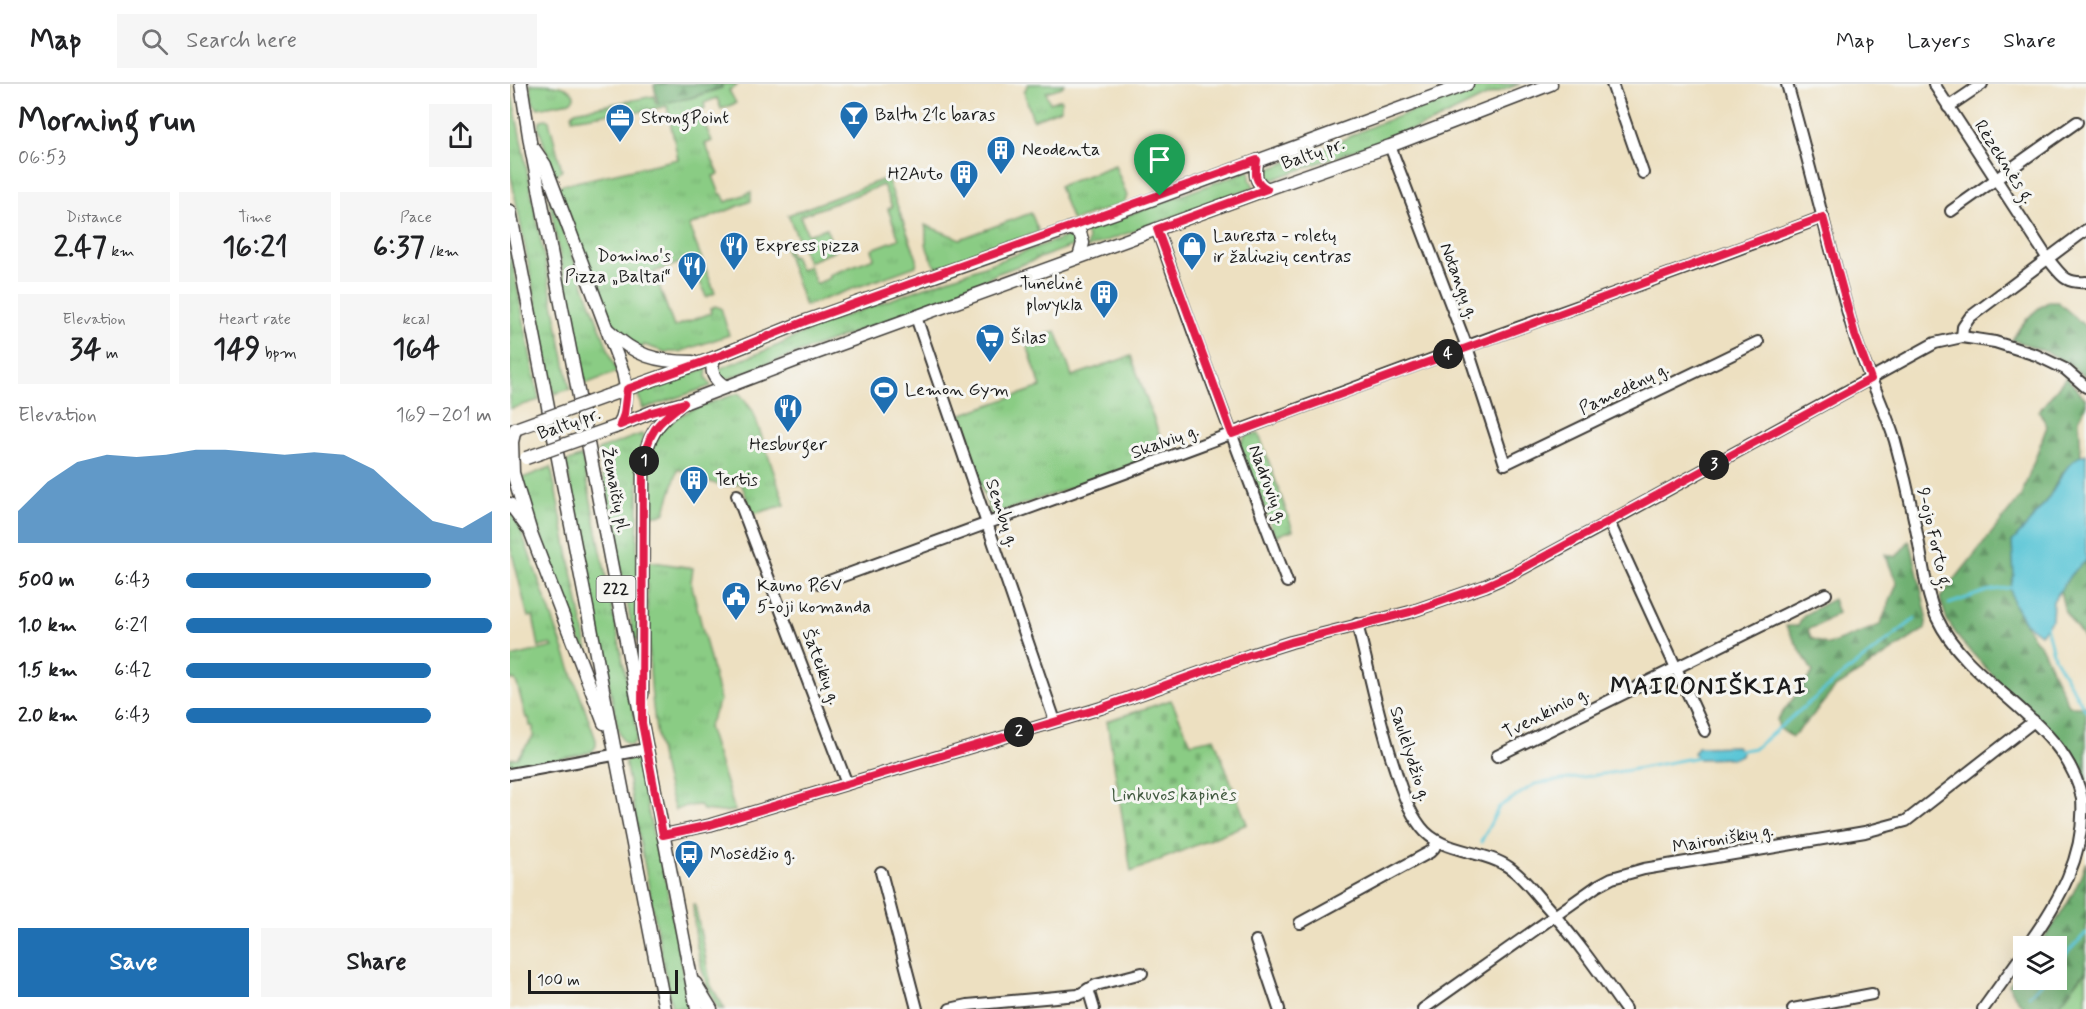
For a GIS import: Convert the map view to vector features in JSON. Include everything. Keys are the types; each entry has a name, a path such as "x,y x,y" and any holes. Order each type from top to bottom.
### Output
{"main road":[{"name":"Žemaičių pl.","path":"521,84 530,142 697,1009"},
{"name":"Baltų pr.","path":"514,429 708,360 806,321 1467,84"},
{"name":"Baltų pr.","path":"511,463 652,412 684,403 1079,257 1390,146 1551,84"},
{"path":"530,142 545,165 623,372 627,389 624,414 617,426"},
{"path":"1257,160 1255,176 1257,181 1267,189"},
{"name":"222","path":"510,211 665,1009"},
{"path":"1070,228 1080,234 1083,243 1079,257"},
{"path":"606,328 633,351 650,358 680,362 708,360 713,377 726,387"},
{"path":"642,723 643,466 649,439 657,425 684,403"},
{"path":"514,429 511,463 531,533 616,754"},
{"path":"510,504 531,533"},
{"path":"690,974 711,1009"}],"street":[{"path":"1612,84 1643,173"},
{"name":"9-ojo Forto g.","path":"1787,84 1855,335 1894,440 1917,532 1928,591 1937,618 1968,661 2034,721 2060,751 2072,768 2082,798 2084,819 2082,843 2072,877 2056,906 2034,936"},
{"name":"Rėzeknės g.","path":"1934,84 2048,259 2065,279 2071,282 2086,282"},
{"path":"1948,107 1982,84"},
{"path":"1951,211 2077,122"},
{"name":"Notangų g.","path":"1390,146 1467,346 1505,464"},
{"name":"Skalvių g.","path":"821,584 1467,346 1733,252 1823,217"},
{"name":"Nadruvių g.","path":"1157,229 1287,582"},
{"path":"1962,337 1963,327 1970,317 2086,230"},
{"name":"Sembų g.","path":"916,317 1055,721"},
{"path":"663,835 710,825 1101,708 1250,655 1357,624 1410,612 1485,586 1609,522 1935,343 1962,337 1995,342 2036,355 2065,369 2086,387"},
{"name":"Pamedėnų g.","path":"1505,464 1758,342"},
{"name":"Šateikių g.","path":"737,495 847,784"},
{"path":"1609,522 1705,731"},
{"name":"Tvenkinio g.","path":"1497,756 1826,594"},
{"name":"Saulėlydžio g.","path":"1357,624 1382,729 1402,793 1420,826 1426,834 1437,841 1488,858 1506,866 1523,879 1577,941 1625,1009"},
{"name":"Maironiškių g.","path":"1423,1009 1598,886 1625,874 1865,832 1906,821 2034,721"},
{"path":"510,774 646,749"},
{"path":"1300,923 1430,852 1437,841"},
{"path":"881,872 917,1009"},
{"path":"1256,941 1279,1009"},
{"path":"1983,1009 2013,967"},
{"path":"954,1009 1078,995 1096,985 1142,973"},
{"path":"1088,989 1094,1009"},
{"path":"1793,1009 1872,994"}],"green space":[{"path":"510,84 570,389 554,394 510,171"},
{"path":"530,84 564,87 573,93 574,98 570,102 538,108 533,103"},
{"path":"721,84 736,84 737,86 729,90 736,103 721,109 717,98 704,103 705,108 699,111 712,141 705,144 719,174 713,176 726,202 751,192 751,201 689,226 715,293 706,297 691,259 654,272 674,327 711,313 710,309 715,306 721,308 729,335 679,352 665,352 644,345 641,349 622,334 607,314 558,186 678,159 667,106 615,117 618,112 572,119 572,115 575,111 654,96 656,104 690,98 722,88"},
{"path":"721,84 722,87 690,98 658,104 654,85"},
{"path":"1028,84 1064,84 1062,87 1046,92 1050,103 1061,99 1061,109 1033,120 1024,92"},
{"path":"1486,84 1520,84 1484,97 1433,122 1269,181 1263,180 1262,172 1264,171 1375,125"},
{"path":"541,120 549,121 562,170 557,175 554,175 538,126"},
{"path":"1115,165 1127,196 1124,203 1072,221 1059,186"},
{"path":"1250,170 1250,179 1254,187 1087,248 1088,237 1084,231"},
{"path":"887,178 917,259 916,266 805,306 782,241 785,241 791,257 794,256 800,270 809,266 816,284 830,278 829,275 874,258 872,249 899,239 888,209 892,207 883,185 800,216 808,235 826,228 835,251 808,262 788,215"},
{"path":"550,197 617,372 585,384 549,200"},
{"path":"1031,213 1039,232 941,267 935,266 928,251 925,225 960,239"},
{"path":"1068,236 1074,239 1075,245 996,274 956,295 727,379 722,379 718,372 721,368 779,345 817,326"},
{"path":"510,249 539,400 510,409"},
{"path":"2048,302 2058,302 2086,327 2086,378 2052,354 2012,340 2027,319"},
{"path":"1056,331 1072,376 1131,356 1167,456 991,515 957,416 1041,387 1026,342"},
{"path":"707,368 706,377 711,386 643,409 637,392"},
{"path":"2066,377 2086,399 2086,406 2079,419 2081,455 2061,474 2049,497 2012,542 2014,576 2010,588 2014,604 2034,639 2042,648 2069,706 2086,706 2086,782 2075,760 2051,732 2013,697 1960,640 1947,620 1940,598 2021,496 2047,426 2039,411"},
{"path":"739,393 753,411 785,505 753,514 741,483 723,487 678,469 664,514 649,516 648,460 659,432 682,414"},
{"path":"641,434 644,435 639,456 637,640 634,639 598,450"},
{"path":"1248,434 1259,434 1293,530 1275,536 1240,446"},
{"path":"582,456 637,732 637,738 632,745 623,741 617,724 566,462"},
{"path":"551,467 589,657 587,659 520,479"},
{"path":"510,509 520,528 596,740 596,746 592,752 510,770 510,759 517,758 533,737 533,726 530,726 529,718 526,718 517,684 514,679 510,680 510,657 553,647 551,644 539,647 533,616 528,617 510,545"},
{"path":"1909,541 1927,616 1925,629 1835,688 1792,737 1779,728 1777,720 1813,672 1786,626 1798,626 1804,615 1833,599 1838,613 1808,629 1811,638 1828,645 1880,625 1897,584 1885,554 1896,557"},
{"path":"646,561 693,568 691,582 720,700 708,727 735,811 703,810 700,805 675,810 666,780 654,718"},
{"path":"2086,561 2086,641 2065,612 2060,591 2071,574"},
{"name":"Linkuvos kapinės","path":"1171,700 1191,743 1214,738 1247,824 1131,872 1107,721"},
{"path":"631,757 638,764 666,882 690,1009 672,1009 625,762"},
{"path":"2086,862 2086,970 2056,1009 2025,1009 2011,991 2009,985 2013,980 2013,990 2067,990 2067,936 2046,936 2077,885"},
{"path":"693,904 695,904 711,986 725,1009 718,1009 702,971"},
{"path":"2086,970 2086,1009 2056,1009"}],"water":[{"path":"2086,454 2086,561 2071,574 2053,601 2052,620 2040,634 2025,623 2014,604 2010,588 2014,576 2012,542 2042,506 2067,467"},
{"path":"1736,746 1742,753 1734,758 1699,759 1694,753 1698,747"}],"waterway":[{"path":"1949,604 1987,591 2014,587"},
{"path":"1738,751 1755,748 1840,677 1915,619"},
{"path":"2046,626 2054,657 2086,711"},
{"path":"1481,842 1499,807 1535,784 1698,757"},
{"path":"2067,953 2086,933"},
{"path":"2029,996 2035,990"}],"place":[{"name":"Baltu 21c baras","path":"854,140"},
{"name":"StrongPoint","path":"620,144"},
{"name":"Neodenta","path":"1001,176"},
{"name":"H2Auto","path":"964,200"},
{"name":"Express pizza","path":"734,272"},
{"name":"Lauresta - roletų ir žaliuzių centras","path":"1192,272"},
{"name":"Domino's Pizza „Baltai“","path":"692,292"},
{"name":"Tunelinė plovykla","path":"1104,320"},
{"name":"Šilas","path":"990,364"},
{"name":"Lemon Gym","path":"884,416"},
{"name":"Hesburger","path":"788,434"},
{"name":"Tertis","path":"694,506"},
{"name":"Kauno PGV 5-oji komanda","path":"736,622"},
{"name":"Mosėdžio g.","path":"689,880"}],"district":[{"name":"MAIRONIŠKIAI","path":"1709,687"}],"route":[{"path":"1257,160 1255,176 1261,186 1267,189 1157,229 1232,434 1467,346 1733,252 1823,217 1855,335 1871,379 1514,573 1485,586 1410,612 1357,624 1250,655 1101,708 710,825 663,835 642,723 643,466 645,451 654,429 684,403 652,412 620,425 627,400 627,389 714,358 806,321 1160,196 1257,160"}]}
